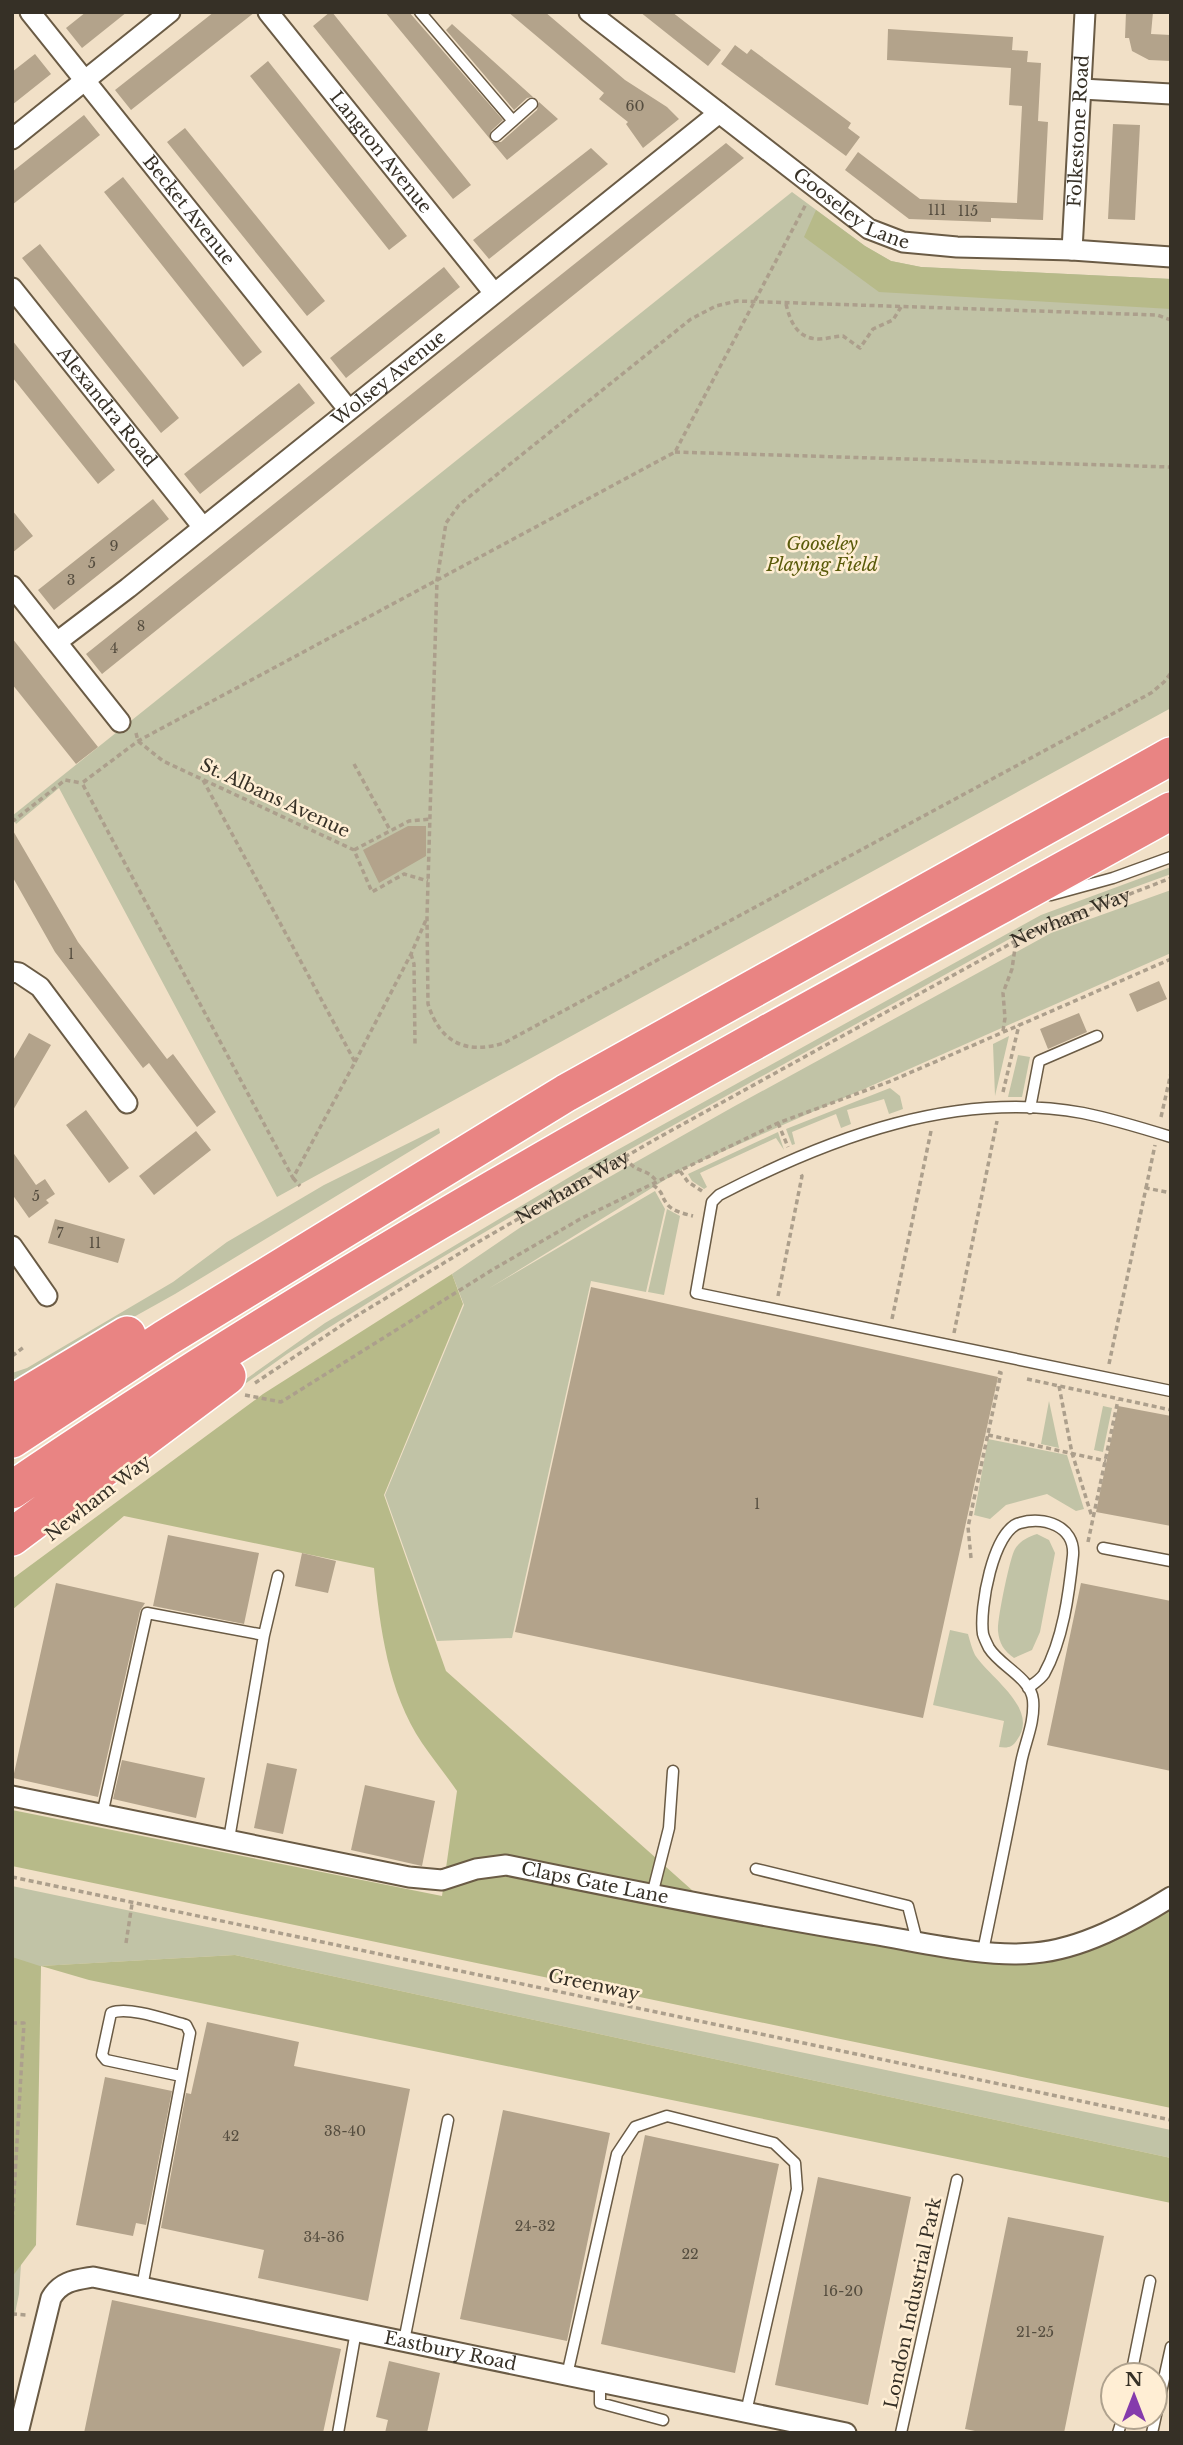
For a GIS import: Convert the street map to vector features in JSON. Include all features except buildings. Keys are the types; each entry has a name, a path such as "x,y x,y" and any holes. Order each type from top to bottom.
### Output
{"highway":[{"path":"12,1439 166,1338 566,1093 1171,756"},
{"name":"Newham Way","path":"12,1490 190,1373 561,1148 1171,811"},
{"path":"12,1404 199,1294 276,1255 351,1224"},
{"path":"12,1537 243,1364 373,1260"}],"street":[{"name":"Becket Avenue","path":"30,12 348,409"},
{"path":"12,139 170,12"},
{"name":"Langton Avenue","path":"268,12 494,293"},
{"name":"Gooseley Lane","path":"589,12 869,229 903,242 1171,257"},
{"name":"Folkestone Road","path":"1072,250 1085,12"},
{"path":"1082,89 1171,94"},
{"name":"Wolsey Avenue","path":"57,642 128,588 719,113"},
{"name":"Alexandra Road","path":"12,288 202,526"},
{"path":"12,586 120,722"},
{"path":"12,972 19,973 40,987 127,1103"},
{"path":"12,1246 47,1296"},
{"name":"Claps Gate Lane","path":"12,1796 410,1877 442,1880 476,1869 506,1865 755,1916 983,1951 1035,1953 1079,1943 1115,1928 1171,1897"},
{"name":"Eastbury Road","path":"18,2433 45,2318 57,2287 74,2280 93,2277 846,2433"}],"lane":[{"path":"424,14 513,121"},
{"path":"496,136 532,104"},
{"name":"Newham Way","path":"982,915 1113,878 1171,857"},
{"path":"1030,1108 1039,1061 1097,1037"},
{"path":"1171,1137 1131,1124 1082,1113 1030,1108 970,1109 901,1120 793,1158 719,1195 715,1199 709,1219 696,1293 1171,1391"},
{"path":"983,1951 1032,1720 1033,1698 1028,1688 991,1651 983,1635 983,1612 994,1558 1002,1536 1017,1523 1035,1521 1052,1523 1067,1532 1073,1550 1065,1607 1056,1643 1043,1676 1028,1688"},
{"path":"1103,1548 1171,1561"},
{"path":"229,1839 264,1635 278,1576"},
{"path":"102,1815 147,1613 264,1635"},
{"path":"652,1895 669,1828 673,1772"},
{"path":"757,1869 908,1906 917,1941"},
{"path":"142,2287 190,2033 186,2025 131,2012 118,2010 111,2013 102,2055 106,2060 181,2076"},
{"path":"567,2375 617,2154 635,2127 667,2116 774,2143 795,2163 797,2189 746,2412"},
{"path":"404,2341 448,2120"},
{"name":"London Industrial Park","path":"901,2433 957,2180"},
{"path":"1135,2361 1150,2281"},
{"path":"338,2433 356,2331"},
{"path":"1152,2433 1171,2347"},
{"path":"600,2382 600,2403 663,2420"}],"path":[{"path":"675,452 816,187"},
{"path":"1171,320 1157,316 737,301 716,306 691,319 459,505 446,523 437,580 427,916 428,1003 438,1028 460,1046 475,1048 504,1043 1151,693 1171,673"},
{"path":"786,303 792,325 797,331 820,339 843,336 860,348 873,329 893,320 901,307"},
{"path":"12,822 65,780 82,783 138,741 675,452 1171,467"},
{"name":"St. Albans Avenue","path":"120,722 131,717 138,741 163,761 354,850 372,892 404,874 428,881"},
{"path":"354,764 390,830"},
{"path":"203,780 355,1062"},
{"path":"82,783 293,1178 300,1186"},
{"path":"354,850 410,821 430,820"},
{"name":"Newham Way","path":"653,1185 580,1219 492,1270 281,1402 240,1394 348,1321 625,1157 1016,941 1048,925 1171,878"},
{"path":"293,1178 411,954 427,916"},
{"path":"1003,1031 1004,984 1012,969 1016,941"},
{"path":"411,954 414,964 415,1045"},
{"path":"653,1185 778,1123 891,1081 1171,959"},
{"path":"1001,1097 1019,1025"},
{"path":"889,1333 934,1115"},
{"path":"951,1345 997,1121"},
{"path":"778,1123 789,1149"},
{"path":"625,1157 631,1167 653,1176 659,1183"},
{"path":"775,1310 802,1176 798,1168"},
{"path":"680,1171 688,1182 715,1199"},
{"path":"653,1185 662,1192 667,1204 680,1213 709,1219"},
{"path":"1102,1396 1146,1188 1171,1193"},
{"path":"12,1356 24,1347"},
{"path":"1054,1366 1072,1453 1093,1519"},
{"path":"988,1369 1012,1375"},
{"path":"971,1558 968,1527 1001,1373"},
{"path":"1024,1378 1171,1410"},
{"path":"1087,1544 1118,1400"},
{"path":"988,1435 1106,1461"},
{"name":"Greenway","path":"12,1877 1171,2120"},
{"path":"126,1943 132,1903"},
{"path":"12,2023 24,2023 12,2227"}],"green space":[{"name":"Gooseley Playing Field","path":"792,192 865,246 891,261 921,267 1171,279 1171,708 277,1197 59,788 16,824 12,816"},
{"path":"816,210 865,246 891,261 921,267 1171,279 1171,309 879,292 804,237"},
{"path":"1171,867 1171,874 1042,921 553,1192 414,1274 287,1354 116,1476 98,1484 325,1323 583,1169 1041,915"},
{"path":"1171,890 1171,953 681,1170 488,1289 655,1191 665,1209 646,1292 591,1281 512,1638 437,1641 385,1495 464,1305 452,1274 521,1227 1051,933"},
{"path":"1009,1036 995,1096 993,1044"},
{"path":"1018,1055 1030,1057 1022,1097 1008,1097"},
{"path":"890,1088 900,1096 903,1109 889,1114 884,1099 847,1110 851,1124 841,1128 836,1114 792,1132 795,1144 792,1145 786,1129"},
{"path":"439,1128 440,1133 175,1294 12,1385 12,1373 27,1368 173,1282 227,1242 324,1185"},
{"path":"778,1132 784,1150 776,1138 700,1173 707,1187 704,1189 692,1181 688,1174"},
{"path":"667,1209 680,1216 664,1295 648,1292"},
{"path":"452,1274 463,1304 384,1495 446,1671 693,1891 987,1961 1171,1907 1171,2108 12,1866 12,1810 442,1896 457,1791 422,1743 401,1703 383,1636 374,1568 124,1516 12,1610 12,1579 263,1394"},
{"path":"1049,1401 1059,1448 1041,1444"},
{"path":"1103,1406 1112,1408 1103,1452 1094,1450"},
{"path":"988,1439 1067,1455 1084,1509 1076,1511 1047,1494 1006,1505 990,1519 974,1515"},
{"path":"1037,1534 1049,1540 1055,1553 1040,1632 1032,1650 1014,1658 1007,1653 999,1635 1002,1602 1015,1549 1025,1539"},
{"path":"950,1630 968,1634 975,1655 1018,1706 1022,1728 1011,1746 999,1747 1004,1721 933,1705"},
{"path":"12,1886 1171,2130 1171,2158 235,1955 41,1966 19,2294 12,2328"},
{"path":"235,1955 1171,2158 1171,2203 89,1980 41,1966 36,2245 12,2277 12,1957 40,1966"}]}
